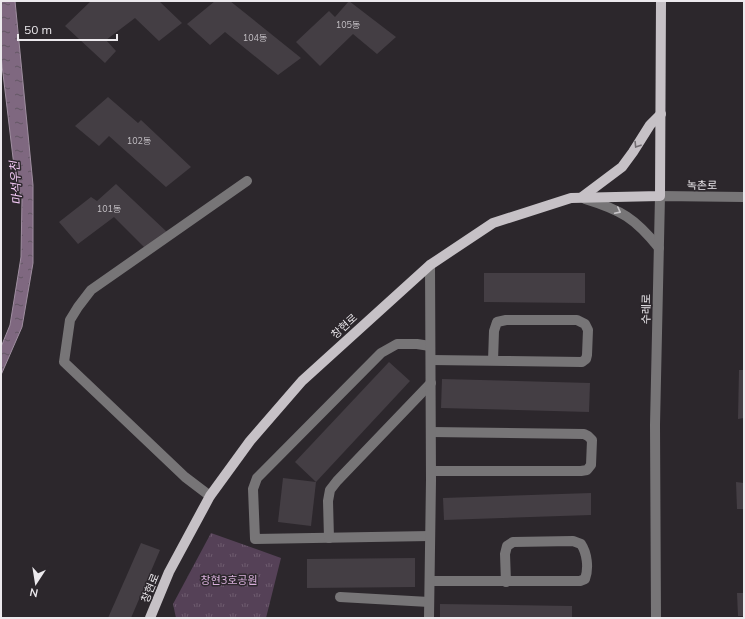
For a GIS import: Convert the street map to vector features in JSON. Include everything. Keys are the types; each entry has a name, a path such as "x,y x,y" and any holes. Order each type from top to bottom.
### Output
{"main road":[{"name":"수레로","path":"660,196 661,1"},
{"path":"581,197 622,167 634,152 650,125 661,114"},
{"name":"창현로","path":"150,618 169,572 210,496 250,441 302,381 430,265 493,223 571,198 660,196"}],"street":[{"path":"210,496 185,477 64,362 70,320 91,290 247,181"},
{"name":"녹촌로","path":"660,196 744,198"},
{"name":"수레로","path":"656,618 655,426 660,196"},
{"path":"581,197 606,205 633,220 645,230 659,248"},
{"path":"429,618 431,471 430,265"},
{"path":"431,360 493,361 582,362 588,355 588,330 585,324 577,320 506,320 496,322 494,331 493,361"},
{"path":"430,346 417,344 397,344 381,353 257,478 253,488 255,539 430,536"},
{"path":"328,538 328,501 330,490 431,383"},
{"path":"431,432 584,434 592,440 591,466 588,470 431,471"},
{"path":"430,581 506,582 580,582 585,579 586,575 586,552 581,544 573,541 513,542 507,546 505,554 506,582"},
{"path":"340,597 429,602"}],"green space":[{"name":"창현3호공원","path":"211,533 281,558 266,618 176,618 173,604"}],"water":[{"name":"마석우천","path":"1,1 15,1 33,185 33,263 22,327 1,375 1,347 10,325 21,257 22,198 16,183 1,57"}],"building":[{"path":"91,1 159,1 182,23 159,41 135,18 106,40 116,51 105,63 65,26"},
{"path":"215,1 230,1 301,58 278,75 225,32 210,45 187,24"},
{"path":"349,1 396,37 377,54 353,34 320,66 296,42 329,11 335,17"},
{"path":"108,97 138,123 141,120 191,167 166,187 109,136 99,146 75,126"},
{"path":"116,184 168,233 146,249 114,217 78,244 59,222 91,197 97,201"},
{"path":"484,273 585,273 585,303 484,302"},
{"path":"389,362 410,381 316,482 295,462"},
{"path":"739,370 744,370 744,418 738,419"},
{"path":"442,379 590,383 589,412 441,408"},
{"path":"283,478 316,482 311,526 278,522"},
{"path":"736,482 744,483 744,509 737,509"},
{"path":"591,493 591,515 444,520 443,498"},
{"path":"141,543 160,550 131,618 108,618"},
{"path":"415,558 415,587 307,588 307,559"},
{"path":"737,593 744,593 744,616 738,616"},
{"path":"440,604 572,606 572,618 440,618"}]}
